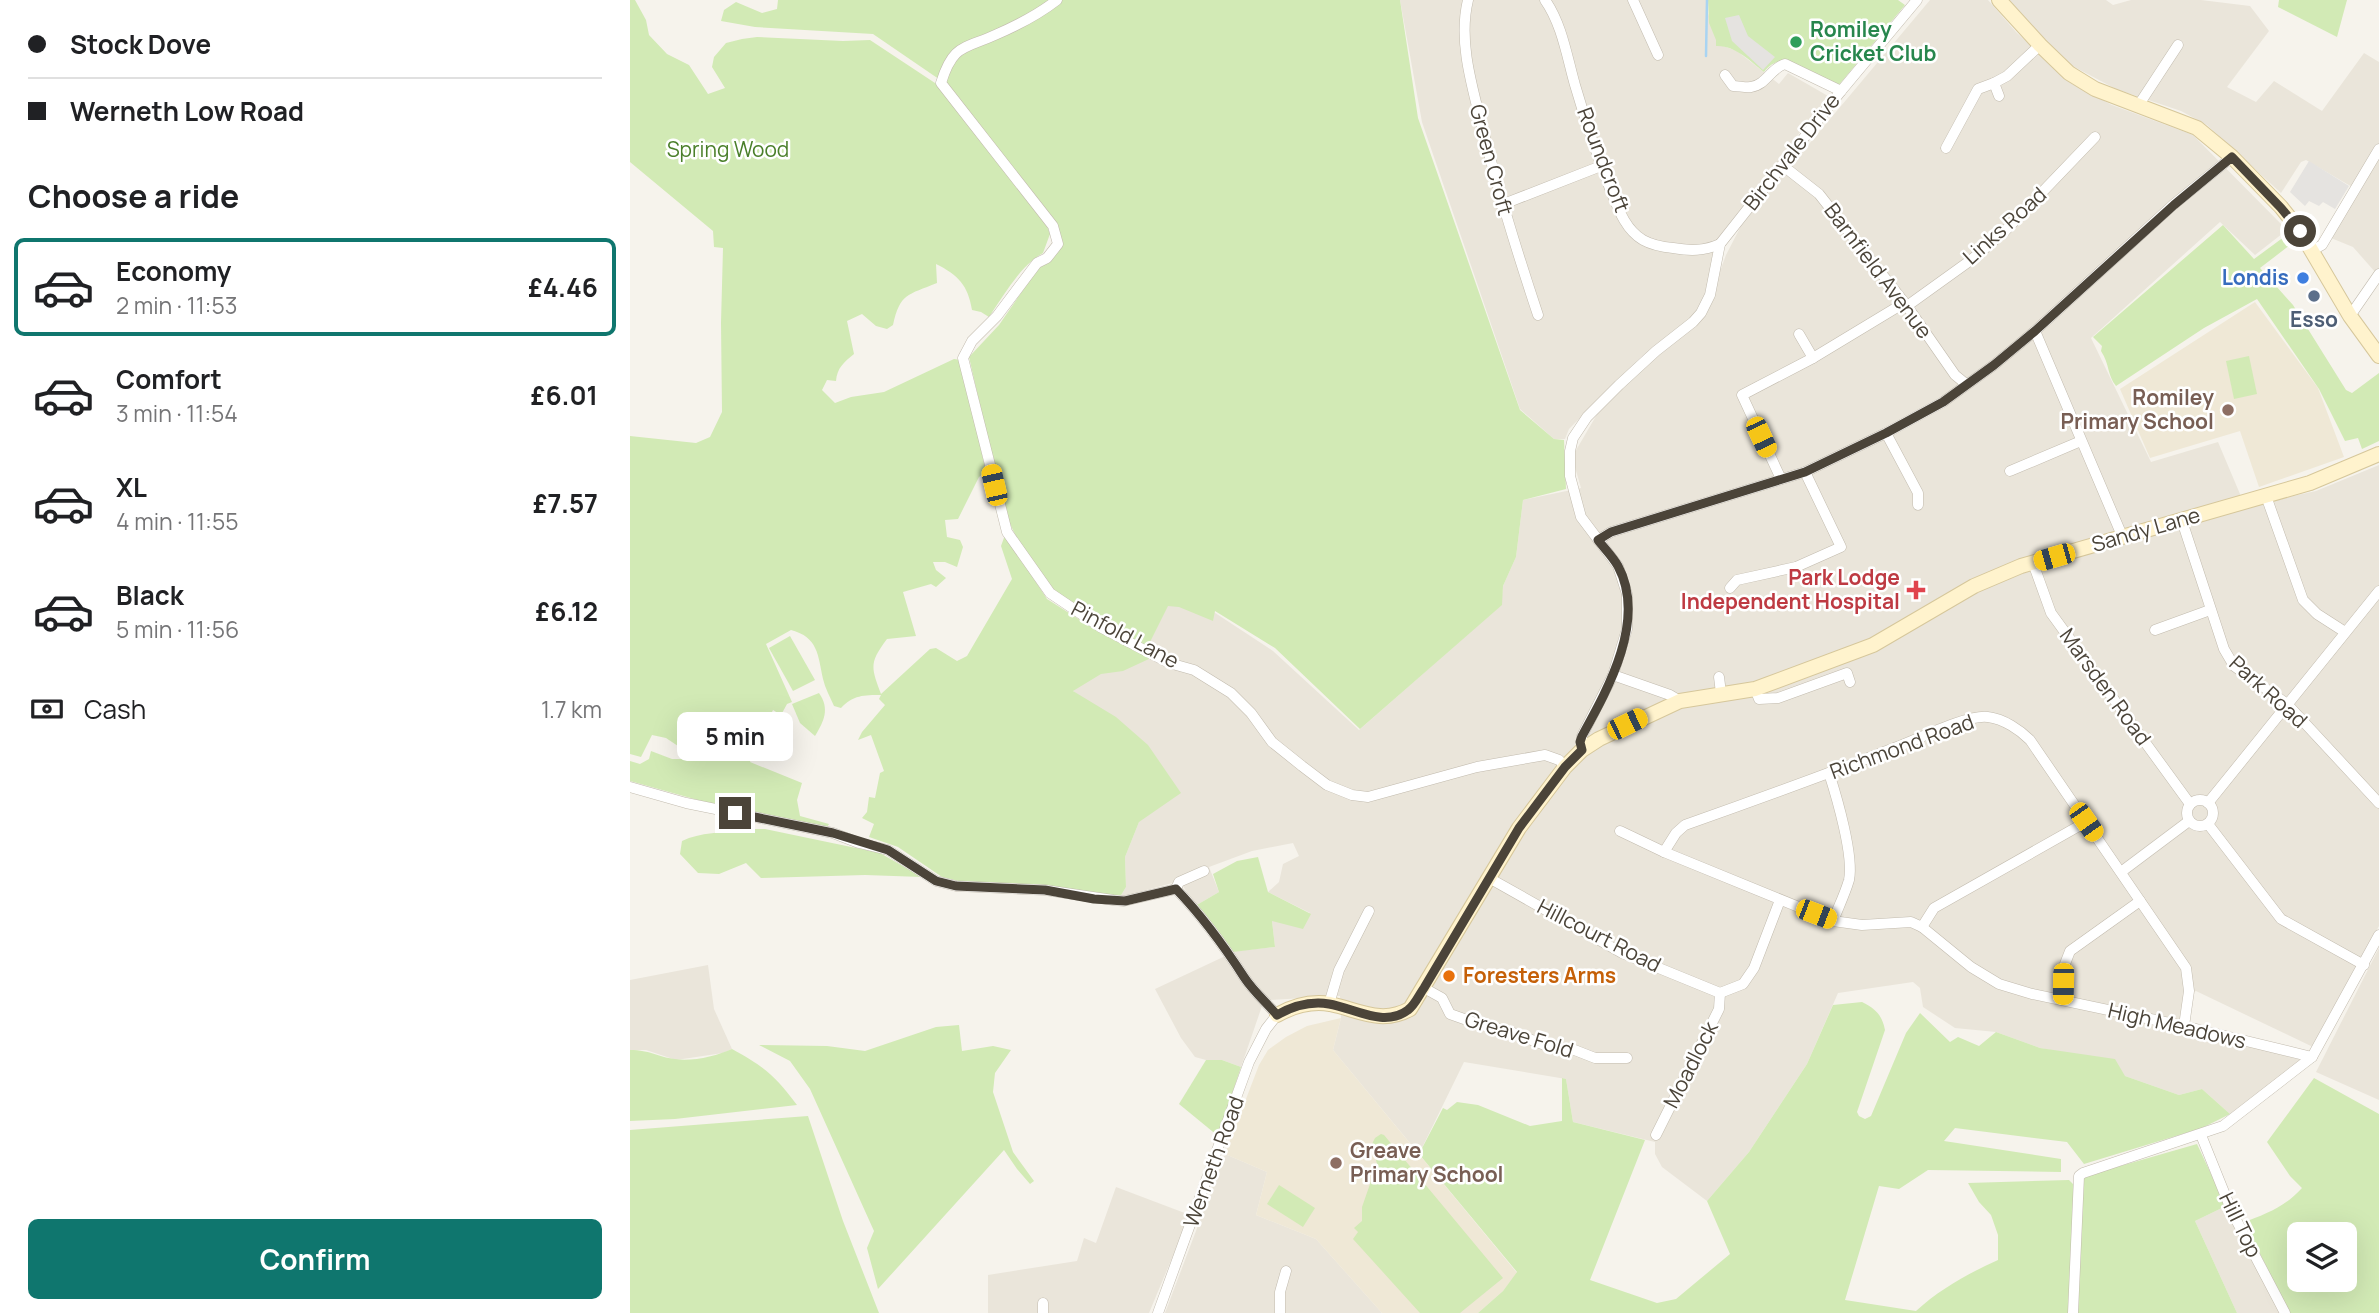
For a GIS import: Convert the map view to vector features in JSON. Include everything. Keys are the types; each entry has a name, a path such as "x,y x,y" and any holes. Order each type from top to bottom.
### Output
{"street":[{"name":"Pinfold Lane","path":"1057,0 1045,10 993,37 962,47 945,69 941,83 1053,226 1058,244 1047,258 1037,263 997,316 972,341 963,358 1007,532 1050,593 1102,628 1169,663 1194,670 1231,693 1242,702 1272,742 1328,785 1352,795 1368,797 1477,767 1545,755 1559,760 1565,767"},
{"name":"Green Croft","path":"1468,0 1464,38 1474,93 1501,205 1538,315"},
{"path":"1633,0 1658,55"},
{"name":"Birchvale Drive","path":"1598,540 1581,517 1574,495 1570,476 1573,438 1587,417 1701,313 1710,295 1720,244 1917,0"},
{"path":"1999,0 2069,74 2095,89 2197,128 2232,157 2281,208 2313,250 2350,316 2379,356"},
{"name":"Roundcroft","path":"1547,1 1558,25 1601,166 1619,211 1631,230 1641,239 1656,246 1707,250 1720,244"},
{"path":"1946,148 1978,89 2007,76 2039,45"},
{"path":"2138,106 2178,45"},
{"path":"1725,75 1733,86 1751,88 1785,64 1841,91"},
{"path":"1994,83 1999,96"},
{"name":"Links Road","path":"1781,479 1742,395 1813,358 1905,304 1971,260 2003,233 2095,137"},
{"path":"2313,250 2322,245 2379,149"},
{"path":"1582,750 1582,736 1613,675 1627,629 1627,594 1618,566 1598,540 1611,532 1805,472 1943,402 2035,331 2174,205 2232,157"},
{"name":"Barnfield Avenue","path":"1782,165 1819,194 1905,304 1955,375 1966,384"},
{"path":"1501,205 1601,166"},
{"path":"2350,316 2379,274"},
{"path":"2035,331 2123,538"},
{"path":"1799,334 1813,358"},
{"path":"1886,433 1918,493 1918,505"},
{"path":"2010,471 2081,441"},
{"name":"Sandy Lane","path":"1329,1004 1362,1014 1391,1017 1410,1009 1519,828 1565,767 1582,750 1675,698 1763,690 1873,645 1974,586 2033,563 2123,538 2181,518 2310,483 2379,454"},
{"path":"1730,588 1737,580 1796,567 1845,545 1805,472"},
{"path":"2266,496 2303,600 2317,614 2345,632"},
{"name":"Park Road","path":"2181,518 2210,610 2224,649 2234,666 2287,704 2379,803"},
{"name":"Marsden Road","path":"2033,563 2051,613 2190,804"},
{"path":"2208,803 2379,590"},
{"path":"2155,630 2210,610"},
{"name":"Sandy Lane","path":"1763,690 1778,698 1847,673 1850,682"},
{"path":"1613,675 1675,698"},
{"path":"1719,677 1721,693"},
{"name":"Richmond Road","path":"1664,852 1676,833 1685,825 1829,774 1958,723 1988,717 2006,723 2030,740 2186,968 2189,991 2184,1026"},
{"path":"1829,774 1841,812 1850,870 1849,880 1833,921"},
{"path":"630,787 686,803 833,833 888,850 936,881 956,886 1045,890 1094,899 1125,901 1176,889"},
{"path":"2199,800 2208,803 2213,814 2208,824 2198,826 2189,821 2187,812 2190,804 2199,800"},
{"path":"2121,872 2189,821"},
{"path":"1619,831 1833,921 1851,925 1911,922 1922,927 1934,908 2086,822"},
{"path":"2208,824 2281,919 2364,965"},
{"path":"1176,889 1179,882 1204,871"},
{"name":"Hillcourt Road","path":"1489,878 1622,953 1720,993"},
{"path":"1176,889 1201,916 1229,952 1244,977 1277,1015 1301,1004 1329,1004 1339,970 1368,911"},
{"path":"1720,993 1743,984 1754,968 1780,900"},
{"path":"2063,1000 2063,969 2070,951 2140,901"},
{"name":"High Meadows","path":"1922,927 1986,978 2032,994 2184,1026 2312,1057"},
{"path":"2073,1313 2079,1177 2083,1173 2224,1126 2312,1057 2379,935"},
{"name":"Greave Fold","path":"1424,988 1442,998 1450,1014 1481,1025 1508,1031 1553,1048 1572,1049 1595,1058 1627,1058"},
{"name":"Moadlock","path":"1656,1135 1719,1009 1720,993"},
{"name":"Werneth Road","path":"1158,1313 1249,1062 1266,1029 1277,1015"},
{"name":"Hill Top","path":"2201,1135 2232,1212 2285,1313"},
{"path":"1280,1313 1280,1292 1286,1271"}],"shaded area":[{"path":"1400,0 1708,0 1707,10 1718,44 1737,51 1779,84 1788,73 1828,96 1722,234 1706,295 1692,321 1641,357 1569,429 1565,439 1554,439 1520,409 1422,122"},
{"path":"1930,0 1988,0 2016,32 2072,84 2112,105 2193,135 2287,230 2255,255 2220,222 2091,338 2151,462 2218,442 2240,494 2242,507 2316,491 2379,465 2379,926 2313,1047 2196,991 2187,994 2178,1028 2301,1060 2230,1114 2202,1089 2179,1095 2076,1055 2040,1048 1996,1032 1955,1028 1923,1007 1920,988 1913,982 1838,993 1807,1064 1749,1152 1707,1201 1662,1167 1655,1154 1655,1142 1573,1122 1566,1079 1464,1062 1419,1154 1333,1050 1341,1018 1340,996 1270,1000 1262,1006 1241,1067 1222,1060 1195,1057 1181,1038 1155,989 1236,951 1275,947 1272,921 1310,913 1268,892 1279,882 1283,864 1299,856 1293,843 1252,851 1209,867 1219,892 1195,906 1180,881 1120,897 1126,887 1125,857 1139,822 1073,690 1168,582 1273,651 1359,730 1501,605 1503,586 1516,557 1523,500 1581,488 1572,457 1599,411 1651,360 1703,317 1726,255 1742,224"},
{"path":"2008,0 2106,0 2113,5 2131,0 2201,0 2250,6 2269,31 2227,87 2256,102 2274,81 2322,111 2364,53 2379,62 2379,285 2376,273 2353,247 2331,238 2359,191 2306,160 2301,162 2281,193 2207,125 2181,111 2116,89 2065,62"},
{"path":"1739,15 1748,36 1775,57 1763,70 1732,41 1725,18"},
{"path":"2309,161 2349,186 2335,209 2323,202 2319,206 2309,201 2305,206 2290,192"},
{"name":"Romiley Primary School","path":"2255,302 2318,388 2344,457 2259,487 2240,431 2150,458 2120,389"},
{"path":"2379,948 2379,1100 2316,1072"},
{"path":"708,965 714,1009 732,1049 723,1053 676,1060 646,1050 630,1050 630,980"},
{"name":"Greave Primary School","path":"1341,1018 1333,1050 1517,1273 1503,1291 1478,1313 1382,1313 1316,1239 1256,1215 1267,1172 1225,1154 1259,1065 1268,1050 1307,1026"},
{"path":"1225,1154 1267,1172 1256,1215 1316,1239 1382,1313 1165,1313"},
{"path":"1116,1187 1190,1215 1149,1313 988,1313 988,1275 1077,1261 1084,1238 1096,1243"},
{"path":"2226,1206 2280,1313 2237,1313 2195,1221"}],"green space":[{"name":"Spring Wood","path":"630,0 635,0 646,20 649,35 667,54 689,65 708,94 725,88 712,67 714,57 726,43 757,37 870,40 938,85 1046,224 1050,234 1043,253 1020,273 989,317 972,310 965,287 950,272 936,264 937,283 907,296 899,307 893,325 887,329 876,326 862,314 847,321 854,354 838,372 836,381 827,380 822,390 835,403 851,397 884,392 954,359 961,360 986,472 979,477 958,519 945,520 947,537 960,540 963,547 957,567 945,562 933,562 936,570 946,578 936,587 931,584 903,592 916,636 887,639 877,654 874,671 881,694 930,649 936,648 957,661 967,656 1012,579 1001,546 1005,535 1047,599 1099,632 1151,658 1123,671 1101,674 1073,691 1116,717 1148,745 1181,793 1139,822 1125,857 1126,887 1120,897 1043,885 963,882 942,877 898,847 869,837 874,824 862,818 867,812 869,797 875,798 880,773 884,771 871,735 858,740 885,705 879,699 881,695 875,695 854,698 841,708 834,706 812,642 791,630 766,644 792,702 787,704 781,715 773,710 764,717 752,747 755,748 750,762 802,783 797,800 800,816 829,824 826,829 712,804 630,781 630,761 640,764 649,759 651,751 672,759 684,759 687,752 666,738 652,735 641,757 630,754 630,436 696,443 710,437 722,412 723,248 714,247 713,231 630,162"},
{"path":"778,0 1400,0 1418,118 1520,410 1554,439 1564,440 1566,489 1523,500 1516,557 1503,586 1502,605 1360,729 1275,648 1215,611 1213,621 1179,607 1168,606 1148,646 1101,623 1067,602 1033,564 1007,517 969,357 999,325 1039,267 1049,262 1061,246 1058,227 949,86 873,34 755,27 721,21 724,10 736,2 762,13 777,9"},
{"name":"Romiley Cricket Club","path":"1708,0 1898,0 1905,5 1838,86 1790,62 1772,64 1764,72 1736,51 1716,46 1709,23"},
{"path":"2279,0 2347,0 2337,37 2278,7"},
{"path":"2223,225 2254,259 2288,234 2294,242 2260,268 2293,305 2346,390 2352,393 2379,373 2379,441 2362,449 2358,438 2345,441 2319,389 2257,299 2204,328 2116,386 2101,351 2102,346 2093,337"},
{"path":"2249,356 2257,394 2234,399 2226,361"},
{"path":"790,636 815,680 793,691 769,648"},
{"path":"819,693 825,710 815,736 800,723 792,704"},
{"path":"743,829 765,829 880,853 922,877 865,875 761,878 746,863 719,874 698,873 680,854 682,841 689,838"},
{"path":"1258,857 1268,892 1311,914 1303,929 1272,921 1275,947 1233,952 1195,906 1219,892 1213,874 1237,861"},
{"path":"1862,1002 1878,1013 1885,1030 1857,1112 1865,1119 1871,1116 1906,1033 1920,1013 1950,1042 1958,1037 1979,1046 1996,1032 2040,1048 2115,1059 2125,1076 2179,1095 2202,1089 2230,1114 2202,1128 2084,1164 2067,1142 1955,1128 1944,1141 2061,1159 2061,1172 1928,1170 1899,1189 1879,1186 1845,1300 1916,1311 1955,1282 1998,1260 1998,1235 1991,1215 1979,1202 1968,1183 2069,1180 2075,1186 2069,1313 1478,1313 1503,1291 1517,1272 1419,1154 1443,1108 1447,1110 1457,1102 1478,1105 1530,1126 1562,1121 1562,1078 1566,1079 1573,1122 1645,1140 1590,1280 1657,1303 1676,1299 1730,1254 1707,1201 1749,1152 1807,1064 1833,1005"},
{"path":"959,1025 962,1051 993,1046 1011,1050 995,1073 993,1092 1013,1152 1034,1181 1030,1184 1004,1150 878,1289 867,1248 874,1231 810,1089 790,1061 759,1045 827,1046 865,1051 936,1027"},
{"path":"732,1049 768,1072 797,1105 675,1119 630,1121 630,1050 689,1060"},
{"path":"1206,1060 1222,1060 1241,1067 1218,1136 1179,1104"},
{"path":"2314,1078 2379,1114 2379,1313 2290,1313 2242,1223 2267,1213 2296,1195 2302,1188 2290,1176 2267,1142"},
{"path":"808,1116 843,1221 879,1313 630,1313 630,1130"},
{"path":"1381,1134 1503,1278 1460,1313 1420,1313 1353,1239 1358,1232 1354,1228 1362,1221 1362,1207 1377,1164 1372,1144"},
{"path":"2197,1144 2226,1206 2195,1221 2237,1313 2077,1313 2082,1179"},
{"path":"1279,1185 1315,1208 1303,1227 1267,1204"}],"waterway":[{"path":"1706,56 1707,0"}],"place":[{"name":"Romiley Cricket Club","path":"1796,42"},
{"name":"Londis","path":"2303,278"},
{"name":"Esso","path":"2314,296"},
{"name":"Romiley Primary School","path":"2228,410"},
{"name":"Park Lodge Independent Hospital","path":"1916,590"},
{"name":"Foresters Arms","path":"1449,976"},
{"name":"Greave Primary School","path":"1336,1163"}],"route":[{"path":"735,813 833,833 888,850 936,881 956,886 1045,890 1094,899 1125,901 1176,889 1201,916 1238,964 1244,977 1277,1015 1301,1004 1329,1004 1378,1017 1401,1014 1410,1009 1424,988 1519,828 1565,767 1582,750 1582,736 1613,675 1627,629 1627,594 1623,580 1618,566 1598,540 1611,532 1699,507 1805,472 1943,402 2035,331 2174,205 2232,157 2300,231"}]}
